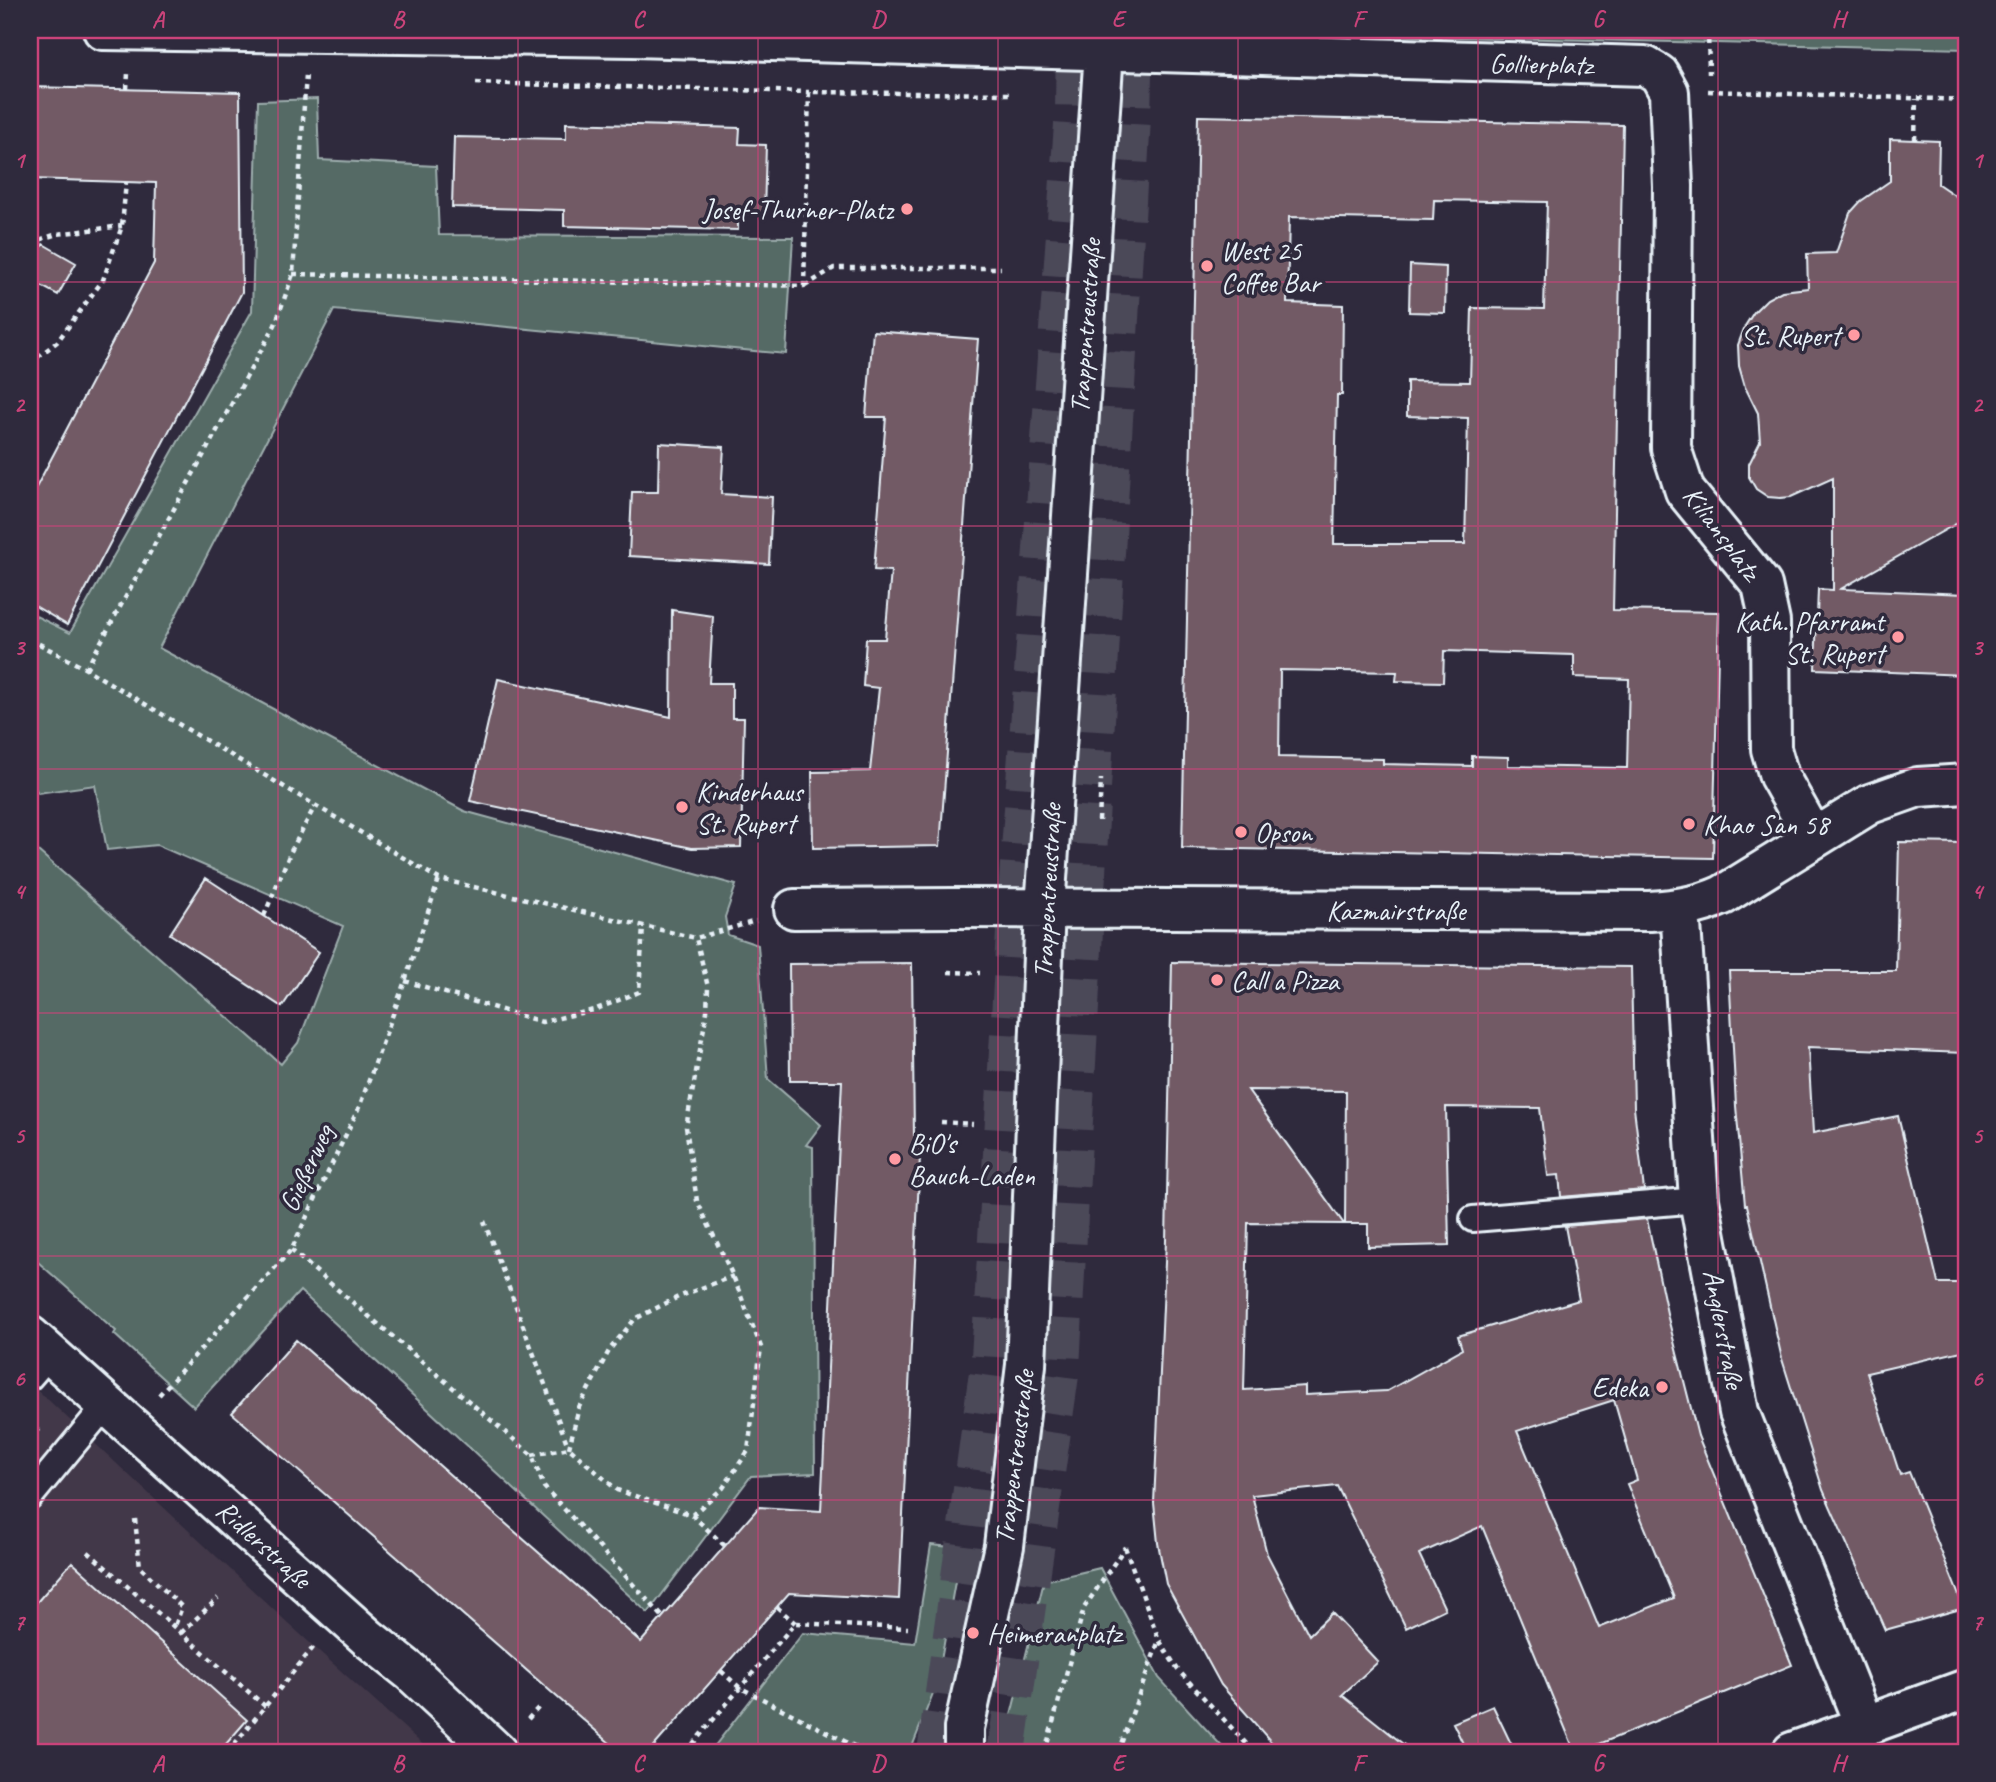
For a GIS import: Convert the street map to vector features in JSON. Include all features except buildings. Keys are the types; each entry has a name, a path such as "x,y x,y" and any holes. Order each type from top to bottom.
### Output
{"street":[{"name":"Gollierplatz","path":"103,30 633,37 1105,37 1645,66 1659,74 1670,92"},
{"name":"Trappentreustraße","path":"959,1744 1004,1546 1026,1365 1045,908 1105,37"},
{"name":"Kiliansplatz","path":"1670,92 1673,186 1671,448 1685,491 1762,585 1770,622 1769,733 1773,756 1779,776 1814,838"},
{"name":"Kazmairstraße","path":"794,909 1622,911 1680,908 1704,903 1723,895 1870,804 1917,787 1966,784"},
{"name":"Anglerstraße","path":"1680,908 1699,1200 1740,1412 1865,1727"},
{"name":"Ridlerstraße","path":"36,1356 119,1417 368,1638 411,1672 497,1752"},
{"path":"1792,1752 1966,1689"}],"lane":[{"path":"1473,1219 1699,1200"},
{"path":"30,1497 119,1417"}],"path":[{"path":"1708,30 1709,91"},
{"path":"86,669 275,325 293,274 309,34"},
{"path":"476,83 809,92 1011,94"},
{"path":"804,286 809,92"},
{"path":"1670,92 1966,100"},
{"path":"1915,140 1916,99"},
{"path":"30,363 57,342 103,280 122,226 126,182"},
{"path":"30,243 57,234 122,226"},
{"path":"293,274 804,286 834,268 1001,268"},
{"path":"30,639 86,669 439,880 696,938 743,925"},
{"path":"1099,821 1101,779"},
{"path":"264,916 290,853 315,806"},
{"name":"Gießerweg","path":"119,1417 163,1390 291,1250 360,1105 439,880"},
{"path":"405,981 542,1021 594,1010 639,992 643,926"},
{"path":"692,1515 723,1488 748,1451 761,1347 733,1276 697,1201 686,1127 707,1012 708,987 696,938"},
{"path":"948,972 980,973"},
{"path":"941,1122 973,1124"},
{"path":"484,1221 569,1448 617,1490 692,1515 725,1546"},
{"path":"291,1250 532,1455 544,1487 663,1617"},
{"path":"569,1448 579,1406 610,1349 635,1319 678,1297 733,1276"},
{"path":"532,1455 569,1448"},
{"path":"135,1519 140,1567 182,1607 175,1626"},
{"path":"1045,1752 1084,1608 1125,1547 1159,1640 1178,1670 1254,1752"},
{"path":"88,1552 266,1707"},
{"path":"181,1633 218,1598"},
{"path":"777,1607 795,1623 908,1628"},
{"path":"686,1752 795,1623"},
{"path":"1118,1752 1159,1640"},
{"path":"229,1752 300,1663"},
{"path":"721,1671 739,1687 855,1749 879,1752"},
{"path":"528,1719 539,1707"}],"shaded area":[{"path":"30,1383 290,1625 431,1752 30,1752"}],"green space":[{"path":"1966,30 1966,49 1206,31"},
{"path":"317,99 319,160 436,166 439,235 793,237 786,354 334,310 159,648 464,811 736,885 725,917 728,935 758,945 768,1079 821,1125 806,1145 813,1147 815,1473 751,1476 648,1613 300,1291 194,1407 114,1334 116,1331 30,1255 30,844 281,1064 298,1043 343,926 157,845 107,850 95,785 38,793 30,780 30,613 70,633 252,311 258,101"},
{"path":"931,1545 961,1548 937,1683 910,1752 710,1752 803,1633 915,1643"},
{"path":"1100,1568 1159,1678 1227,1752 1002,1752 1044,1581"}],"tunnel":[{"path":"936,1752 990,1358 1019,864 1074,111 1075,30"},
{"path":"1006,1752 1061,1368 1088,854 1132,118 1134,30"}],"place":[{"name":"Josef-Thurner-Platz","path":"907,209"},
{"name":"West 25 Coffee Bar","path":"1207,266"},
{"name":"St. Rupert","path":"1854,335"},
{"name":"Kath. Pfarramt St. Rupert","path":"1898,637"},
{"name":"Kinderhaus St. Rupert","path":"682,807"},
{"name":"Khao San 58","path":"1689,824"},
{"name":"Opson","path":"1241,832"},
{"name":"Call a Pizza","path":"1217,980"},
{"name":"BiO's Bauch-Laden","path":"895,1159"},
{"name":"Edeka","path":"1662,1387"},
{"name":"Heimeranplatz","path":"973,1633"}]}
